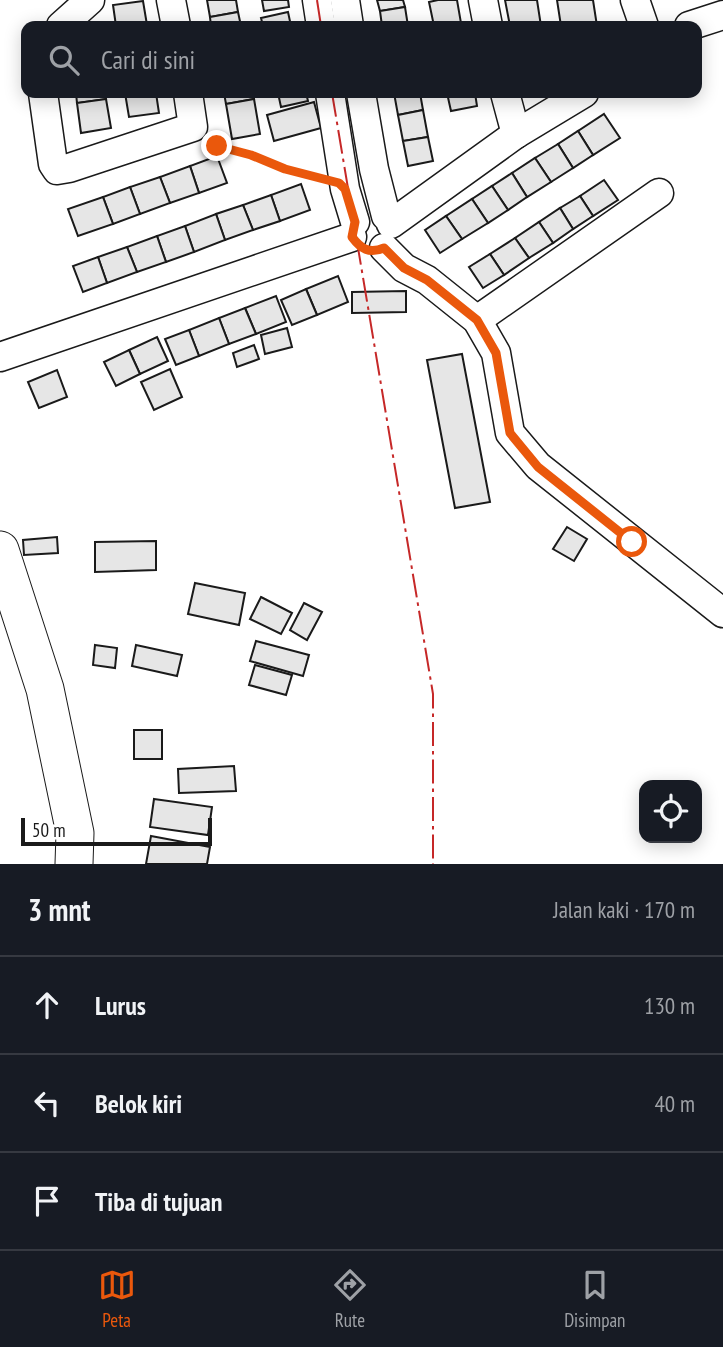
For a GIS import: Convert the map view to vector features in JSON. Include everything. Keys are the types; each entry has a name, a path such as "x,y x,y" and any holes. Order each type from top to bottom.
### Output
{"main road":[{"path":"0,550 45,689 75,834 74,864"}],"street":[{"path":"67,21 90,0"},
{"path":"171,0 175,21"},
{"path":"317,0 320,21"},
{"path":"345,0 348,21"},
{"path":"483,0 487,21"},
{"path":"635,0 642,21"},
{"path":"702,22 723,15"},
{"path":"44,98 53,163 57,170 193,127 189,98"},
{"path":"331,98 353,229 359,246 367,251 376,251 387,229 516,134 576,98"},
{"path":"362,98 387,229 404,268 427,280 477,320 496,353 510,433 538,467 723,613"},
{"path":"506,98 516,134"},
{"path":"477,320 659,193"},
{"path":"0,356 353,229"}],"path":[{"path":"193,127 217,146 251,155 285,169 339,183 345,189"}],"building":[{"path":"207,0 236,0 238,12 210,17"},
{"path":"262,0 288,0 289,7 264,11"},
{"path":"377,0 403,0 405,7 380,11"},
{"path":"457,0 461,21 433,21 429,2"},
{"path":"505,0 537,0 540,21 509,21"},
{"path":"557,0 593,0 596,21 560,21"},
{"path":"143,1 146,21 115,21 113,5"},
{"path":"405,7 407,21 381,21 380,11"},
{"path":"238,12 240,21 210,21 210,17"},
{"path":"288,12 290,21 262,21 261,18"},
{"path":"76,98 106,99 77,103"},
{"path":"126,98 157,98 159,113 129,117"},
{"path":"225,98 254,98 254,99 226,104"},
{"path":"279,98 307,98 308,101 281,107"},
{"path":"395,98 421,98 423,110 398,115"},
{"path":"448,98 476,98 477,106 451,111"},
{"path":"106,99 111,128 81,133 77,103"},
{"path":"254,99 260,134 232,139 226,104"},
{"path":"314,102 321,128 274,141 267,115"},
{"path":"423,110 428,137 403,141 398,115"},
{"path":"604,114 620,138 593,155 578,131"},
{"path":"578,131 593,155 573,168 558,144"},
{"path":"428,137 433,161 408,166 403,141"},
{"path":"558,144 573,168 551,182 535,158"},
{"path":"217,156 227,183 199,193 190,166"},
{"path":"535,158 551,182 527,197 512,173"},
{"path":"190,166 199,193 170,203 160,177"},
{"path":"512,173 527,197 508,210 492,186"},
{"path":"160,177 170,203 140,214 130,187"},
{"path":"604,180 618,200 593,216 580,196"},
{"path":"301,184 310,210 280,221 271,195"},
{"path":"492,186 508,210 488,223 472,199"},
{"path":"130,187 140,214 113,224 103,197"},
{"path":"271,195 280,221 253,230 243,205"},
{"path":"580,196 593,216 573,229 560,208"},
{"path":"103,197 113,224 78,236 68,209"},
{"path":"472,199 488,223 462,239 446,216"},
{"path":"243,205 253,230 225,240 216,214"},
{"path":"560,208 573,229 553,243 539,222"},
{"path":"216,214 225,240 194,252 185,226"},
{"path":"446,216 462,239 440,253 425,230"},
{"path":"539,222 553,243 529,258 515,238"},
{"path":"185,226 194,252 166,262 157,236"},
{"path":"157,236 166,262 137,272 127,247"},
{"path":"515,238 529,258 504,275 490,254"},
{"path":"127,247 137,272 107,283 98,257"},
{"path":"490,254 504,275 483,288 469,267"},
{"path":"98,257 107,283 83,292 73,266"},
{"path":"338,276 348,302 317,315 306,289"},
{"path":"306,289 317,315 292,325 281,300"},
{"path":"406,291 406,312 352,313 352,292"},
{"path":"276,296 286,322 256,334 245,308"},
{"path":"245,308 256,334 229,344 219,318"},
{"path":"219,318 229,344 199,356 189,330"},
{"path":"287,328 292,347 265,354 261,335"},
{"path":"189,330 199,356 176,365 165,339"},
{"path":"157,337 168,361 140,374 129,350"},
{"path":"254,345 259,359 237,367 233,353"},
{"path":"129,350 140,374 116,386 104,362"},
{"path":"462,354 490,502 455,508 427,360"},
{"path":"170,369 182,397 154,410 141,382"},
{"path":"57,370 67,397 39,408 28,382"},
{"path":"567,527 587,539 574,561 553,549"},
{"path":"57,537 58,553 24,555 23,540"},
{"path":"156,541 156,570 95,572 95,542"},
{"path":"195,583 245,593 239,625 188,614"},
{"path":"261,597 292,613 281,634 250,619"},
{"path":"304,603 322,612 307,640 290,630"},
{"path":"256,641 309,655 303,676 250,661"},
{"path":"95,645 117,648 115,668 93,665"},
{"path":"136,645 182,655 177,676 132,666"},
{"path":"255,665 292,675 286,695 249,685"},
{"path":"134,730 162,730 162,759 134,759"},
{"path":"234,766 236,791 179,793 178,769"},
{"path":"154,799 212,807 208,835 150,827"},
{"path":"151,836 210,847 207,864 146,864"}],"power":[{"path":"317,0 320,21"},
{"path":"333,98 433,694 433,864"}],"route":[{"path":"217,146 251,155 285,169 339,183 345,189 355,222 352,237 359,246 367,251 384,248 404,268 427,280 477,320 496,353 510,433 521,447 538,467 632,542"}]}
